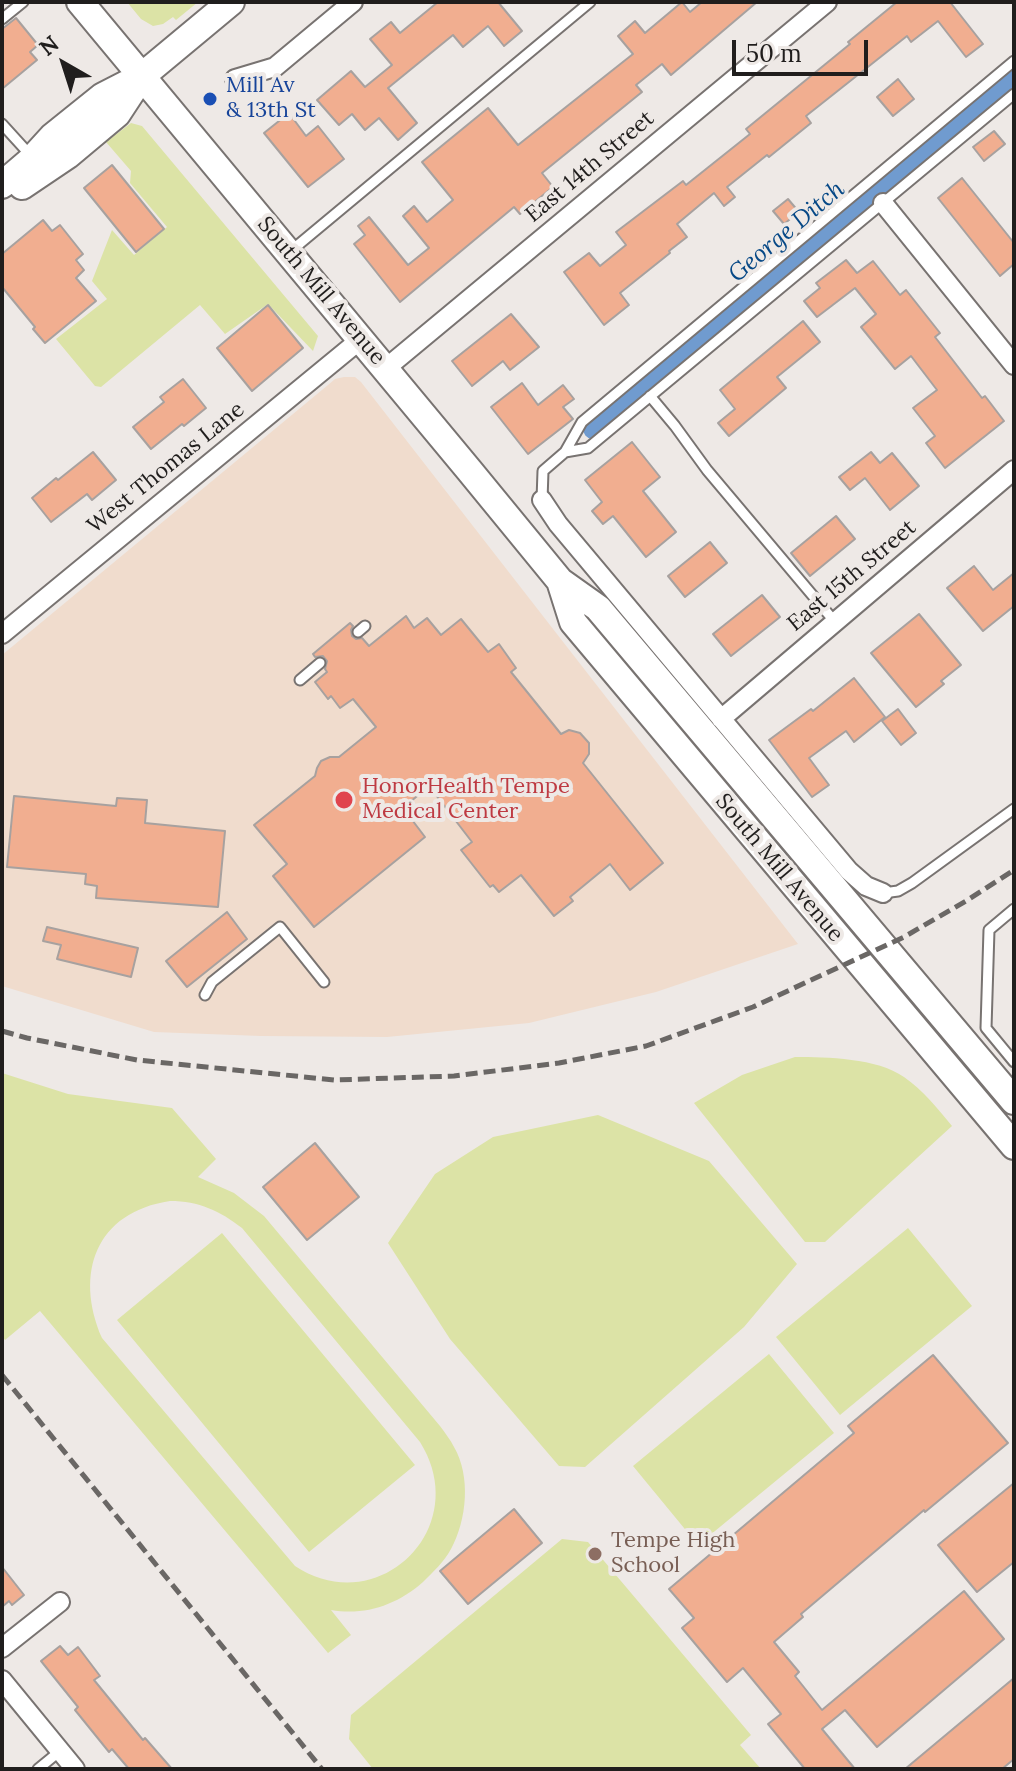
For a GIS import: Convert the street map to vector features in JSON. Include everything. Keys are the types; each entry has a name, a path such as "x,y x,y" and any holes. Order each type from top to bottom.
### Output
{"main road":[{"name":"South Mill Avenue","path":"80,2 560,581 598,608 1014,1101"},
{"path":"7,184 52,137 103,96 142,76 231,2"},
{"path":"7,184 68,155 117,114 142,76"},
{"name":"South Mill Avenue","path":"560,581 573,622 1014,1146"}],"street":[{"path":"235,79 275,67 332,8 353,2"},
{"name":"East 14th Street","path":"385,369 827,2"},
{"path":"883,203 1014,365"},
{"name":"West Thomas Lane","path":"2,634 361,339"},
{"name":"East 15th Street","path":"721,719 1014,470"},
{"path":"542,500 558,524 849,871 866,886 883,893"},
{"path":"2,1648 60,1602"},
{"path":"2,1680 75,1769"}],"lane":[{"path":"2,19 23,2"},
{"path":"289,252 590,2"},
{"path":"542,500 543,471 565,452 582,422 1014,61"},
{"path":"565,452 588,448 1014,94"},
{"path":"4,127 33,158"},
{"path":"650,396 707,470 835,622"},
{"path":"300,680 320,663"},
{"path":"883,893 905,887 1014,809"},
{"path":"1014,909 989,930 986,1028 1014,1062"},
{"path":"205,995 212,982 280,927 324,982"},
{"path":"38,1769 60,1751"}],"shaded area":[{"name":"HonorHealth Tempe Medical Center","path":"355,377 361,382 798,944 656,992 529,1023 387,1037 154,1032 2,986 2,655 335,379"}],"green space":[{"path":"127,2 198,2 176,20 173,17 153,26 141,19"},
{"path":"131,123 142,126 318,336 313,351 268,304 225,334 200,305 101,387 95,386 56,339 107,299 92,281 112,230 134,255 167,227 130,183 131,171 106,142"},
{"path":"795,1057 866,1062 893,1071 918,1088 952,1126 825,1242 805,1242 694,1103 742,1075"},
{"path":"2,1073 68,1094 172,1108 216,1159 198,1177 234,1193 264,1216 449,1439 459,1459 465,1484 461,1525 456,1537 438,1567 402,1597 368,1610 331,1610 351,1635 328,1653 40,1311 5,1340 2,1336","holes":["170,1201 209,1208 242,1228 420,1442 434,1474 435,1505 426,1534 409,1557 385,1574 357,1582 326,1580 295,1566 102,1338 90,1291 98,1249 109,1232 124,1218 145,1207"]},
{"path":"598,1115 709,1161 797,1264 744,1327 585,1467 559,1466 450,1339 388,1243 435,1174 493,1137"},
{"path":"908,1228 972,1306 840,1415 776,1337"},
{"path":"222,1233 415,1465 309,1552 117,1320"},
{"path":"769,1354 834,1433 698,1545 633,1466"},
{"path":"562,1539 588,1542 751,1735 740,1745 761,1769 373,1769 349,1739 351,1715"}],"building":[{"path":"438,2 498,2 522,31 504,46 488,26 463,47 453,35 388,88 417,123 398,140 379,118 365,130 352,114 339,125 317,100 351,71 365,87 392,65 370,39 391,22 400,33"},
{"path":"682,2 690,12 702,2 757,2 671,75 662,64 636,85 642,92 542,173 553,187 520,214 514,207 400,302 354,244 365,235 358,226 369,217 408,265 429,248 403,216 414,206 427,222 453,200 422,162 488,108 518,145 633,54 618,36 635,21 645,33"},
{"path":"897,2 950,2 983,44 966,57 938,21 911,42 907,36 806,116 811,123 727,187 735,197 724,206 714,193 677,224 687,237 620,293 629,305 604,325 564,272 589,253 600,266 626,245 616,232 683,181 686,185 750,134 746,129"},
{"path":"16,18 38,45 30,52 37,60 2,89 2,29"},
{"path":"898,79 914,99 893,116 877,97"},
{"path":"289,113 306,136 318,126 344,159 308,187 264,133"},
{"path":"994,131 1005,144 984,161 973,147"},
{"path":"112,165 164,229 136,252 84,188"},
{"path":"962,178 1014,243 1014,264 1000,276 938,198"},
{"path":"788,199 799,212 784,224 773,211"},
{"path":"43,220 52,231 60,225 83,254 76,260 84,270 76,278 96,301 45,343 2,287 2,254"},
{"path":"846,260 857,273 873,261 900,295 906,290 940,333 935,337 982,398 985,396 1004,421 945,468 926,443 935,436 913,408 937,390 911,356 895,369 861,327 876,314 855,288 817,317 804,301 820,288 816,283"},
{"path":"268,305 303,348 252,391 217,348"},
{"path":"511,314 539,347 510,370 503,361 472,386 452,361"},
{"path":"803,321 820,342 777,377 786,388 729,436 718,423 735,409 720,390"},
{"path":"183,379 206,408 151,449 133,427 164,402 160,397"},
{"path":"522,383 538,405 563,385 574,399 563,407 573,419 528,454 491,407"},
{"path":"632,442 660,477 643,491 676,532 646,557 613,516 603,524 592,511 602,502 585,480"},
{"path":"93,452 116,480 92,500 87,494 51,522 32,498"},
{"path":"871,452 880,463 892,453 919,486 890,510 865,478 850,490 839,477"},
{"path":"836,516 855,539 810,576 791,553"},
{"path":"710,542 727,563 685,597 668,576"},
{"path":"974,566 993,590 1014,573 1014,606 983,631 947,588"},
{"path":"762,595 780,617 731,656 713,634"},
{"path":"919,614 961,665 916,707 871,653"},
{"path":"406,616 414,628 427,618 441,635 461,619 488,652 499,644 516,668 511,672 561,734 569,730 580,733 589,743 589,754 583,763 663,863 630,890 610,864 570,897 573,901 554,916 521,875 499,892 493,885 490,887 461,850 472,842 429,786 403,808 425,837 314,927 273,876 287,864 254,825 315,776 321,761 339,757 376,727 353,699 340,708 331,696 328,699 315,682 327,672 327,661 323,656 315,657 313,654 350,623 353,626 352,636 362,638 369,646"},
{"path":"854,678 885,717 854,742 846,731 809,758 829,785 812,797 769,740 811,709 813,711"},
{"path":"898,709 916,733 901,745 882,721"},
{"path":"14,796 116,806 117,798 147,800 145,823 225,831 218,907 96,898 97,886 85,884 86,874 7,867"},
{"path":"227,912 247,939 187,987 166,961"},
{"path":"47,927 138,948 131,977 57,959 61,945 43,941"},
{"path":"315,1143 359,1197 307,1240 263,1187"},
{"path":"933,1355 1008,1443 801,1614 803,1617 774,1642 799,1672 795,1676 822,1710 964,1591 1004,1639 877,1747 845,1710 822,1729 855,1769 805,1769 768,1724 781,1714 743,1668 727,1682 682,1628 694,1618 669,1589 854,1433 848,1426"},
{"path":"1014,1483 1014,1562 977,1592 938,1545"},
{"path":"514,1509 542,1543 468,1604 440,1571"},
{"path":"2,1567 24,1595 12,1605 9,1601 2,1607"},
{"path":"60,1646 68,1655 78,1647 100,1676 94,1680 143,1740 145,1738 172,1769 129,1769 112,1749 109,1752 41,1661"},
{"path":"1014,1678 1014,1759 1002,1769 905,1769"}],"waterway":[{"name":"George Ditch","path":"593,429 1014,75"}],"railway":[{"path":"2,1031 137,1060 334,1080 454,1076 559,1063 646,1046 753,1007 904,937 1014,870"},
{"path":"2,1375 322,1769"}],"place":[{"name":"Mill Av & 13th St","path":"210,99"},
{"name":"HonorHealth Tempe Medical Center","path":"344,800"},
{"name":"Tempe High School","path":"595,1554"}]}
